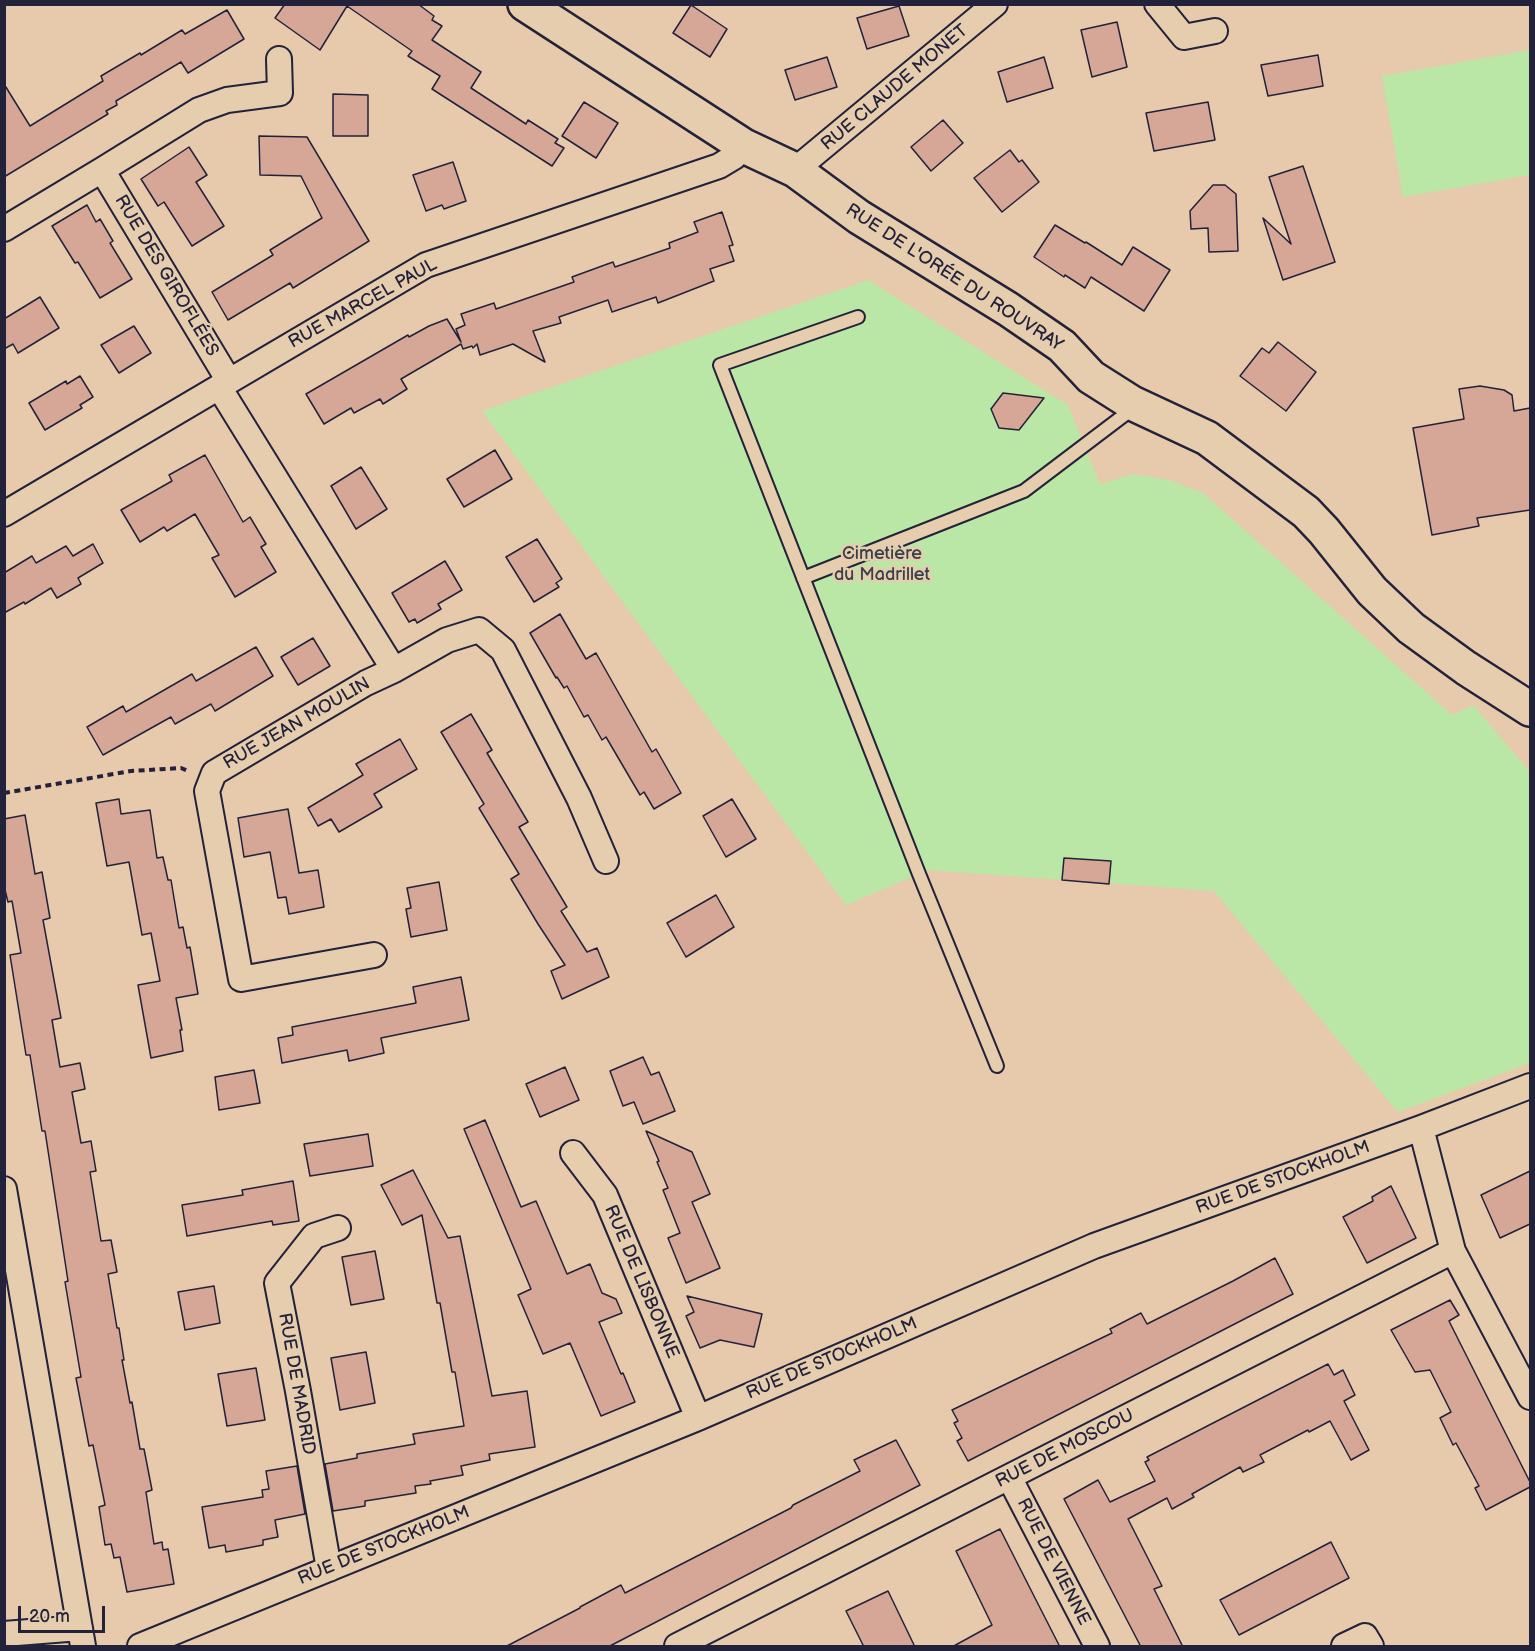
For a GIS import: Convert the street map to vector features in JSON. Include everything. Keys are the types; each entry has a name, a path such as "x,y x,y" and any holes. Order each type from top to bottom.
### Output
{"street":[{"name":"RUE DE L'ORÉE DU ROUVRAY","path":"525,4 744,146 795,170 859,217 1008,309 1062,346 1091,377 1132,403 1207,438 1306,512 1372,591 1411,628 1466,668 1530,709"},
{"name":"RUE CLAUDE MONET","path":"795,170 995,4"},
{"path":"1157,4 1184,37 1215,31"},
{"path":"4,229 199,110 227,100 280,93 279,59"},
{"name":"RUE MARCEL PAUL","path":"4,513 426,265 719,166 734,157 744,146"},
{"name":"RUE DES GIROFLÉES","path":"102,170 224,384"},
{"path":"224,384 394,670"},
{"name":"RUE JEAN MOULIN","path":"374,955 241,979 207,791 214,772 366,683 447,640 479,630 503,650 579,798 606,861"},
{"name":"RUE DE STOCKHOLM","path":"140,1647 698,1418 1094,1246 1421,1128 1530,1086"},
{"path":"1421,1128 1454,1251 1529,1389"},
{"name":"RUE DE LISBONNE","path":"573,1153 605,1195 698,1418"},
{"path":"4,1189 82,1637 4,1634"},
{"name":"RUE DE MADRID","path":"329,1569 277,1283 314,1236 338,1228"},
{"name":"RUE DE MOSCOU","path":"677,1647 1454,1251"},
{"name":"RUE DE VIENNE","path":"1009,1477 1097,1647"},
{"path":"1344,1647 1365,1636 1371,1647"}],"lane":[{"path":"858,317 720,365 923,884 997,1066"},
{"path":"803,578 1024,491 1123,416 1132,403"}],"path":[{"path":"4,793 131,771 181,768 211,780"}],"green space":[{"path":"1530,50 1530,175 1403,197 1382,76"},
{"name":"Cimetière du Madrillet","path":"868,280 1068,405 1100,484 1134,474 1169,480 1203,493 1452,715 1473,705 1530,772 1530,1063 1398,1112 1214,891 928,870 846,905 482,411"}],"building":[{"path":"285,4 418,4 434,16 432,20 442,26 432,40 481,72 471,88 526,124 528,120 558,139 555,143 564,148 552,166 432,89 440,76 408,56 412,51 347,6 320,50 275,18"},
{"path":"691,5 727,29 710,57 673,33"},
{"path":"899,6 909,36 867,49 857,18"},
{"path":"227,10 244,39 188,73 181,62 116,101 117,105 106,111 108,114 4,177 4,84 30,126 103,81 101,76 140,53 141,55 182,30 185,34"},
{"path":"1117,22 1127,67 1092,77 1081,30"},
{"path":"1318,55 1323,86 1268,96 1261,65"},
{"path":"827,57 837,87 795,100 785,70"},
{"path":"1044,57 1053,88 1007,102 998,72"},
{"path":"333,94 368,95 368,136 333,136"},
{"path":"584,102 618,123 596,158 562,136"},
{"path":"1208,102 1215,140 1154,151 1146,113"},
{"path":"943,120 963,143 931,171 911,147"},
{"path":"259,136 307,137 369,241 293,288 290,283 228,320 212,292 273,255 270,250 322,218 301,176 260,175"},
{"path":"189,147 207,175 196,182 224,226 192,246 164,202 158,206 141,179"},
{"path":"1010,150 1019,162 1022,160 1039,182 1002,212 974,178"},
{"path":"453,162 466,201 444,209 442,205 426,211 413,175"},
{"path":"1303,166 1335,262 1283,280 1263,218 1291,244 1269,177"},
{"path":"1213,185 1225,185 1236,194 1238,251 1209,252 1208,228 1191,229 1190,211"},
{"path":"87,205 96,222 100,219 113,241 110,243 132,279 100,298 52,226"},
{"path":"722,212 733,245 729,246 734,261 710,269 714,281 658,303 656,297 612,312 608,300 559,317 561,323 533,331 545,362 513,344 480,355 477,344 473,348 472,346 463,349 461,344 401,379 407,389 383,404 380,399 354,413 351,408 324,424 306,394 408,335 409,337 447,319 461,342 456,329 465,325 461,314 494,303 496,309 574,282 572,277 613,262 615,267 670,248 669,243 698,232 694,222"},
{"path":"1055,225 1122,265 1133,247 1170,270 1144,311 1091,277 1085,288 1034,257"},
{"path":"40,297 59,328 18,353 13,344 4,349 4,319"},
{"path":"134,326 151,353 119,373 101,345"},
{"path":"1278,342 1316,372 1286,411 1240,376 1262,348 1269,353"},
{"path":"80,376 93,397 80,405 82,408 45,430 29,403 66,381 67,384"},
{"path":"1480,386 1504,390 1512,395 1514,411 1530,408 1530,510 1477,518 1479,526 1432,535 1413,428 1464,419 1459,389"},
{"path":"1003,393 1044,398 1019,430 999,428 991,409"},
{"path":"495,450 512,479 464,507 447,479"},
{"path":"205,455 243,522 250,517 266,544 261,547 276,572 235,597 212,558 219,555 195,514 167,531 164,527 140,542 121,510 172,481 169,475"},
{"path":"361,467 387,509 356,529 331,486"},
{"path":"537,539 562,579 556,583 559,587 534,602 506,557"},
{"path":"93,544 103,563 78,578 81,584 57,598 51,588 25,604 24,602 4,613 4,573 32,556 36,563 66,546 73,556"},
{"path":"445,561 462,590 438,604 441,609 417,623 415,619 409,622 392,593"},
{"path":"560,614 586,659 596,653 652,752 656,749 681,793 654,809 644,792 640,795 606,737 602,740 588,715 584,717 567,686 564,688 556,678 530,633"},
{"path":"313,638 330,666 298,685 281,657"},
{"path":"256,647 273,676 215,711 211,704 175,724 171,717 103,755 87,727 123,706 126,712 192,674 196,681"},
{"path":"471,714 492,750 487,753 528,822 519,827 567,907 561,911 587,952 597,948 609,977 562,999 551,971 565,965 511,879 519,874 479,808 484,804 441,732"},
{"path":"400,739 417,769 374,794 382,807 339,832 331,819 318,826 308,808 363,775 356,764"},
{"path":"119,799 121,814 150,810 157,858 163,857 168,880 171,880 179,928 183,927 187,948 190,947 198,994 176,998 183,1051 151,1058 138,985 160,981 151,933 142,935 129,862 107,866 96,803"},
{"path":"732,799 756,839 726,857 703,816"},
{"path":"288,809 299,873 318,870 324,907 289,914 286,897 278,898 270,852 244,857 238,818"},
{"path":"25,815 35,874 42,872 50,918 43,920 61,1018 52,1020 60,1067 80,1063 85,1089 72,1092 81,1143 91,1141 96,1171 90,1172 101,1241 111,1240 117,1272 108,1274 130,1403 132,1402 140,1449 144,1449 152,1490 146,1492 154,1544 162,1542 163,1550 168,1549 174,1584 127,1592 120,1557 114,1558 111,1544 105,1545 99,1507 105,1505 93,1445 89,1446 76,1378 81,1377 65,1282 68,1281 45,1131 42,1131 30,1055 26,1055 10,955 21,953 12,901 8,902 4,886 4,819"},
{"path":"1064,858 1111,861 1109,884 1062,880"},
{"path":"439,882 447,930 411,937 406,909 411,908 407,888"},
{"path":"716,895 734,927 686,957 667,923"},
{"path":"461,977 469,1020 381,1038 384,1053 349,1061 347,1050 282,1063 278,1038 293,1035 292,1027 416,1003 413,987"},
{"path":"643,1057 651,1075 659,1072 675,1111 643,1124 634,1102 623,1106 610,1071"},
{"path":"565,1067 579,1100 540,1117 526,1084"},
{"path":"254,1070 260,1103 219,1110 215,1077"},
{"path":"485,1120 521,1207 536,1201 567,1274 590,1264 602,1293 616,1299 622,1313 599,1322 635,1402 601,1416 570,1343 543,1354 518,1295 531,1289 464,1129"},
{"path":"646,1131 692,1152 710,1194 692,1202 720,1268 686,1283 668,1238 680,1233 663,1190 668,1188 657,1162 659,1161"},
{"path":"368,1134 373,1166 310,1176 304,1144"},
{"path":"413,1170 448,1238 460,1236 492,1396 527,1391 535,1447 489,1454 490,1460 461,1466 463,1475 415,1486 416,1493 365,1501 365,1506 333,1511 325,1464 357,1458 357,1454 415,1444 413,1434 464,1426 440,1303 437,1303 422,1215 402,1225 381,1185"},
{"path":"1530,1171 1530,1224 1500,1238 1481,1195"},
{"path":"293,1181 299,1221 273,1225 272,1221 187,1236 182,1205 243,1195 242,1190"},
{"path":"1391,1186 1416,1238 1367,1263 1343,1217 1373,1201 1372,1197"},
{"path":"375,1251 384,1299 351,1305 342,1257"},
{"path":"1275,1258 1293,1294 968,1461 957,1441 962,1438 954,1423 958,1421 952,1410 1112,1333 1110,1329 1141,1313 1147,1324"},
{"path":"214,1286 220,1323 185,1330 178,1292"},
{"path":"687,1296 762,1314 754,1347 720,1340 700,1348 686,1316 694,1312"},
{"path":"1450,1300 1459,1315 1449,1321 1530,1482 1530,1487 1486,1510 1475,1488 1479,1486 1456,1443 1453,1445 1440,1418 1451,1412 1430,1370 1415,1372 1391,1330"},
{"path":"366,1352 375,1403 340,1410 331,1358"},
{"path":"1328,1364 1334,1375 1343,1370 1355,1395 1344,1401 1369,1450 1351,1460 1330,1421 1260,1455 1264,1462 1243,1472 1240,1467 1192,1494 1194,1497 1172,1509 1167,1498 1128,1519 1162,1586 1154,1589 1183,1647 1141,1647 1064,1499 1098,1480 1110,1502 1155,1481 1145,1462 1149,1460 1147,1457"},
{"path":"256,1368 265,1420 227,1426 218,1374"},
{"path":"896,1440 920,1485 608,1647 505,1647 621,1585 625,1593 791,1508 860,1471 854,1460"},
{"path":"297,1466 305,1514 275,1520 278,1537 263,1540 263,1545 226,1552 225,1545 209,1548 202,1507 263,1497 262,1490 269,1489 266,1471"},
{"path":"1000,1529 1060,1647 952,1647 992,1625 956,1551"},
{"path":"1331,1542 1349,1578 1239,1635 1220,1600"},
{"path":"888,1591 915,1647 864,1647 846,1611"}]}
